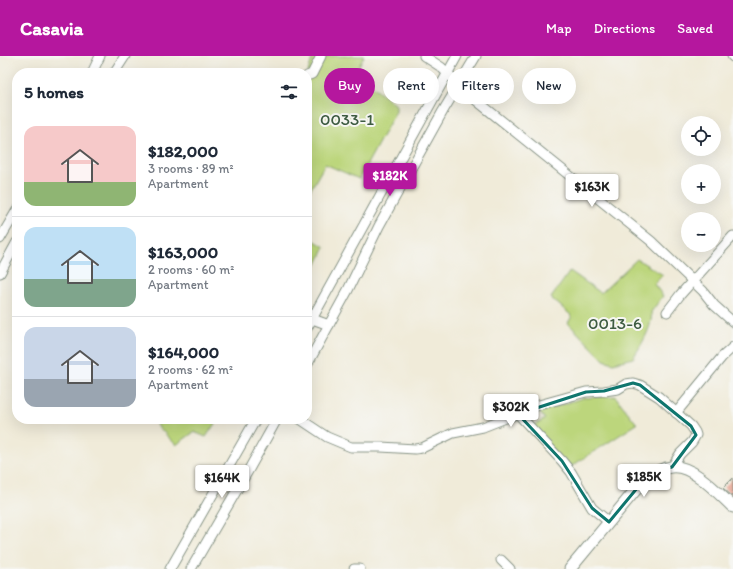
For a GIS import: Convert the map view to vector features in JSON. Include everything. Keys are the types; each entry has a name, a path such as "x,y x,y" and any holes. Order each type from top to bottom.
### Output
{"main road":[{"path":"570,569 643,481 657,471 672,467 683,468 693,473 733,506"}],"street":[{"path":"94,68 100,56"},
{"path":"117,68 125,56"},
{"path":"312,74 321,56"},
{"path":"312,314 447,73 424,56"},
{"path":"450,68 457,56"},
{"path":"469,68 476,56"},
{"path":"312,356 348,290 379,226 447,104"},
{"path":"481,104 594,196 652,241 693,281 714,305 733,322"},
{"path":"0,239 12,219"},
{"path":"667,312 733,236"},
{"path":"0,273 12,251"},
{"path":"312,319 329,325"},
{"path":"676,413 722,357 733,347"},
{"path":"308,424 328,436 351,447 416,449 422,448 453,433 483,428 539,405 586,392 618,389 633,382 640,384 659,397 691,426 695,432 696,435 692,442 680,454 672,467"},
{"path":"518,414 566,466 592,508 609,522"},
{"path":"170,569 253,424"},
{"path":"191,569 274,424"},
{"path":"501,560 510,569"},
{"path":"354,569 360,569"}],"highlighted area":[{"path":"633,383 640,385 691,426 696,435 672,467 657,471 643,481 609,522 592,508 562,461 518,414 586,392 604,391"}],"green space":[{"name":"0033-1","path":"313,56 364,56 358,68 324,68 324,104 375,104 375,88 383,94 383,104 396,105 396,111 359,179 325,164 312,187 312,68 309,68"},
{"path":"312,239 325,247 312,275"},
{"name":"0013-6","path":"637,259 663,275 654,284 663,296 651,312 650,323 643,342 633,358 613,363 604,360 568,323 572,316 551,298 570,271 601,293"},
{"path":"615,396 637,424 567,469 528,429 545,419 539,412 582,398"},
{"path":"156,424 215,424 206,437 194,432 176,445"}],"building":[{"path":"733,478 733,497 723,488"}]}
